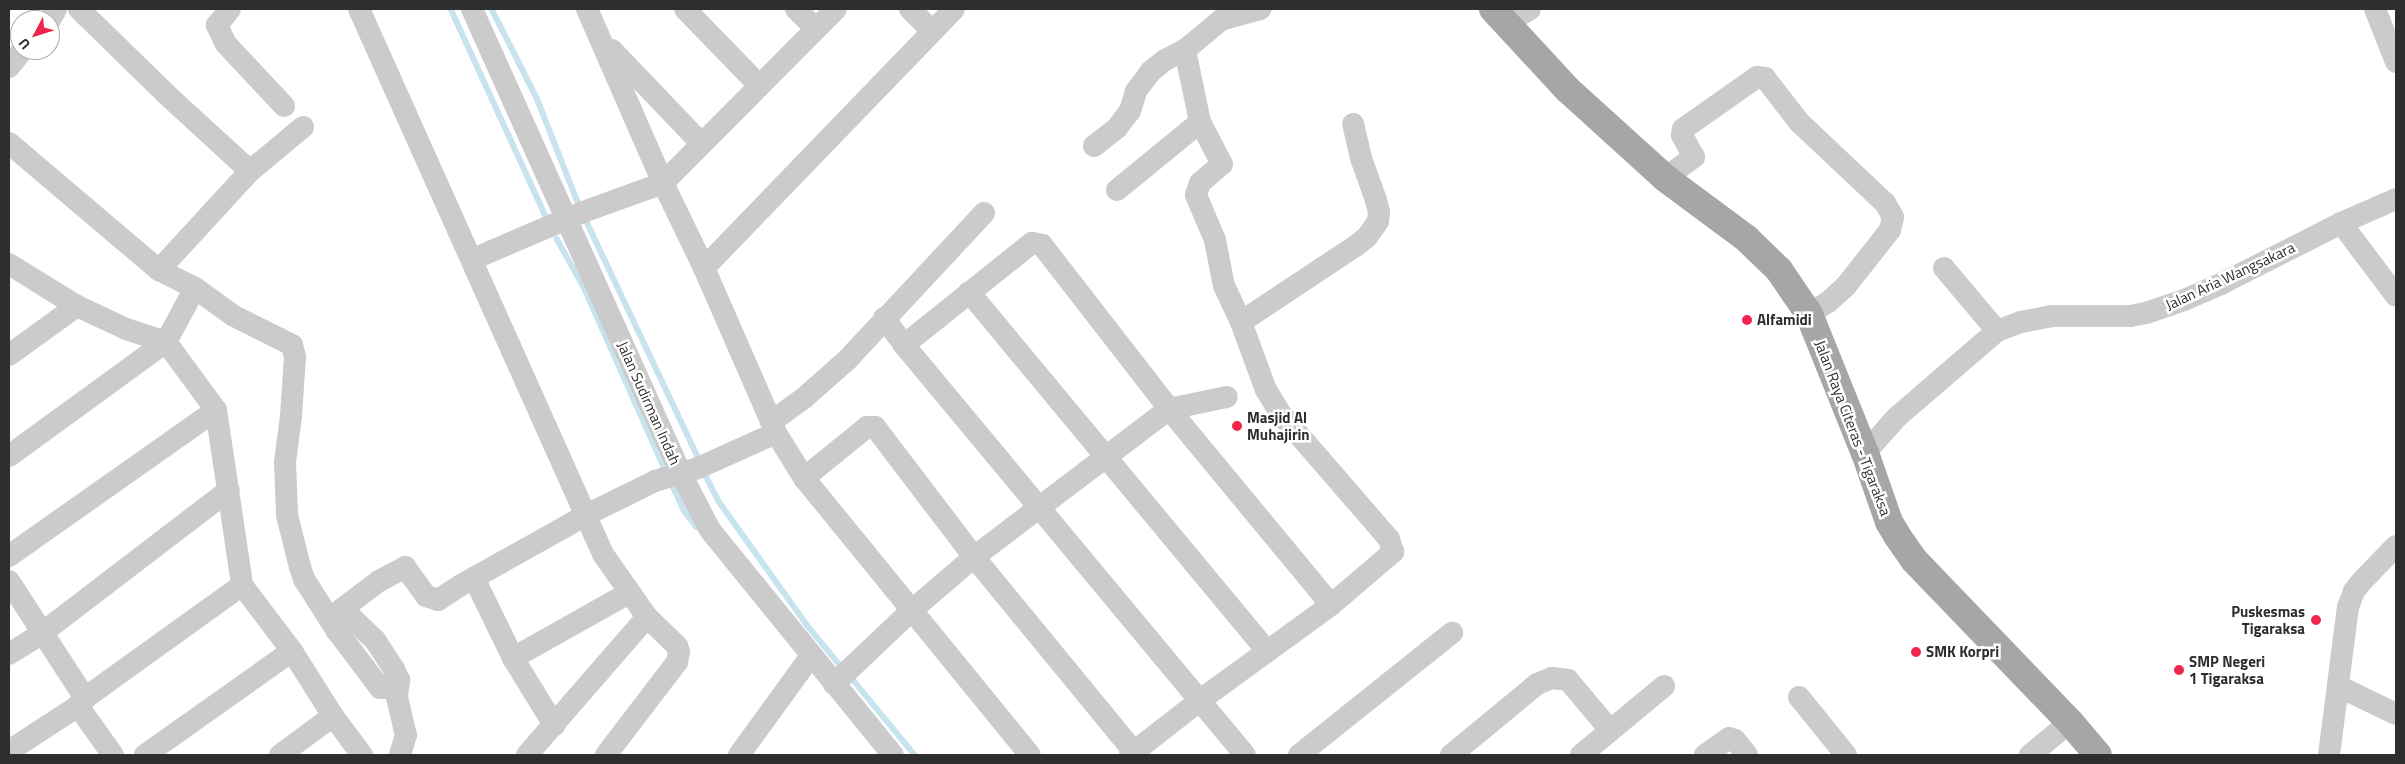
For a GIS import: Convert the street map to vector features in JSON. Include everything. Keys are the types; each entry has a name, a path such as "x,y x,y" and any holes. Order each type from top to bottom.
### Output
{"main road":[{"name":"Jalan Raya Citeras - Tigaraksa","path":"1500,15 1567,89 1665,178 1747,238 1779,270 1809,314 1865,453 1889,522 1914,560 2070,722 2098,755"}],"street":[{"path":"79,9 166,94 250,171"},
{"path":"230,9 218,24 226,44 284,106"},
{"path":"359,9 473,259 603,554 628,593 647,617 677,646 679,652 677,662 606,755"},
{"name":"Jalan Sudirman Indah","path":"472,9 681,474 710,530 893,755"},
{"path":"587,9 603,41 663,183 704,268 773,428 804,478 1030,755"},
{"path":"685,9 760,86"},
{"path":"796,9 815,28"},
{"path":"473,259 566,220 663,183 836,9"},
{"path":"910,9 931,30"},
{"path":"704,268 931,30 954,9"},
{"path":"1094,146 1117,128 1130,111 1136,90 1151,71 1185,50 1221,20 1260,9"},
{"path":"1500,15 1530,9"},
{"path":"2375,9 2396,62"},
{"path":"603,41 701,143"},
{"path":"804,478 867,427 875,427 974,557 1132,754 1267,651 1331,605 1393,552 1392,546 1272,402 1241,322 1224,286 1215,240 1196,195 1200,183 1222,164 1200,122 1185,50"},
{"path":"1665,178 1694,157 1682,134 1683,129 1757,77 1765,78 1799,122 1885,203 1894,216 1890,230 1846,286 1828,302 1809,314"},
{"path":"1117,190 1200,122"},
{"path":"1241,322 1367,237 1378,221 1379,212 1376,200 1361,158 1353,124"},
{"path":"159,270 250,171 303,127"},
{"path":"9,143 159,270 195,288 234,316 292,345 295,350 291,416 285,462 287,515 304,579 333,625"},
{"name":"Jalan Aria Wangsakara","path":"1865,453 1898,417 1997,331 2021,322 2051,316 2130,316 2146,313 2184,300 2220,284 2341,223 2396,199"},
{"path":"333,625 379,582 405,567 426,596 438,600 586,515 655,481 681,474 773,428 834,372 984,213"},
{"path":"2341,223 2396,296"},
{"path":"904,345 1032,243 1042,245 1169,409 1331,605"},
{"path":"9,264 77,306 126,329 166,342 216,410 242,585 292,651 333,716 362,755"},
{"path":"1944,268 1997,331"},
{"path":"9,456 166,342 195,288"},
{"path":"969,292 1267,651"},
{"path":"9,355 77,306"},
{"path":"884,318 904,345 1245,755"},
{"path":"834,684 911,611 974,557 1038,506 1169,409 1227,397"},
{"path":"9,556 216,410"},
{"path":"9,654 42,633 229,490"},
{"path":"2328,755 2348,607 2354,591 2396,546"},
{"path":"474,578 514,658 554,725"},
{"path":"9,581 42,633 113,755"},
{"path":"9,754 242,585"},
{"path":"514,658 628,593"},
{"path":"527,755 647,617"},
{"path":"333,625 352,618 375,640 399,680 397,697 406,735 400,755"},
{"path":"1299,755 1322,748 1452,633"},
{"path":"145,755 292,651"},
{"path":"739,755 811,656"},
{"path":"1451,755 1537,684 1552,678 1568,680 1610,730"},
{"path":"1581,755 1664,686"},
{"path":"2338,686 2396,714"},
{"path":"1799,697 1846,755"},
{"path":"280,755 333,716"},
{"path":"2030,755 2070,722"},
{"path":"1705,755 1729,738 1735,740 1747,755"}],"waterway":[{"path":"451,9 547,219"},
{"path":"492,9 537,98 580,207"},
{"path":"587,222 699,459"},
{"path":"557,239 584,287 666,471"},
{"path":"704,472 718,500 807,625 840,665"},
{"path":"671,482 684,510 697,527"},
{"path":"850,676 915,755"}],"place":[{"name":"Alfamidi","path":"1747,320"},
{"name":"Masjid Al Muhajirin","path":"1237,426"},
{"name":"Puskesmas Tigaraksa","path":"2316,620"},
{"name":"SMK Korpri","path":"1916,652"},
{"name":"SMP Negeri 1 Tigaraksa","path":"2179,670"}]}
